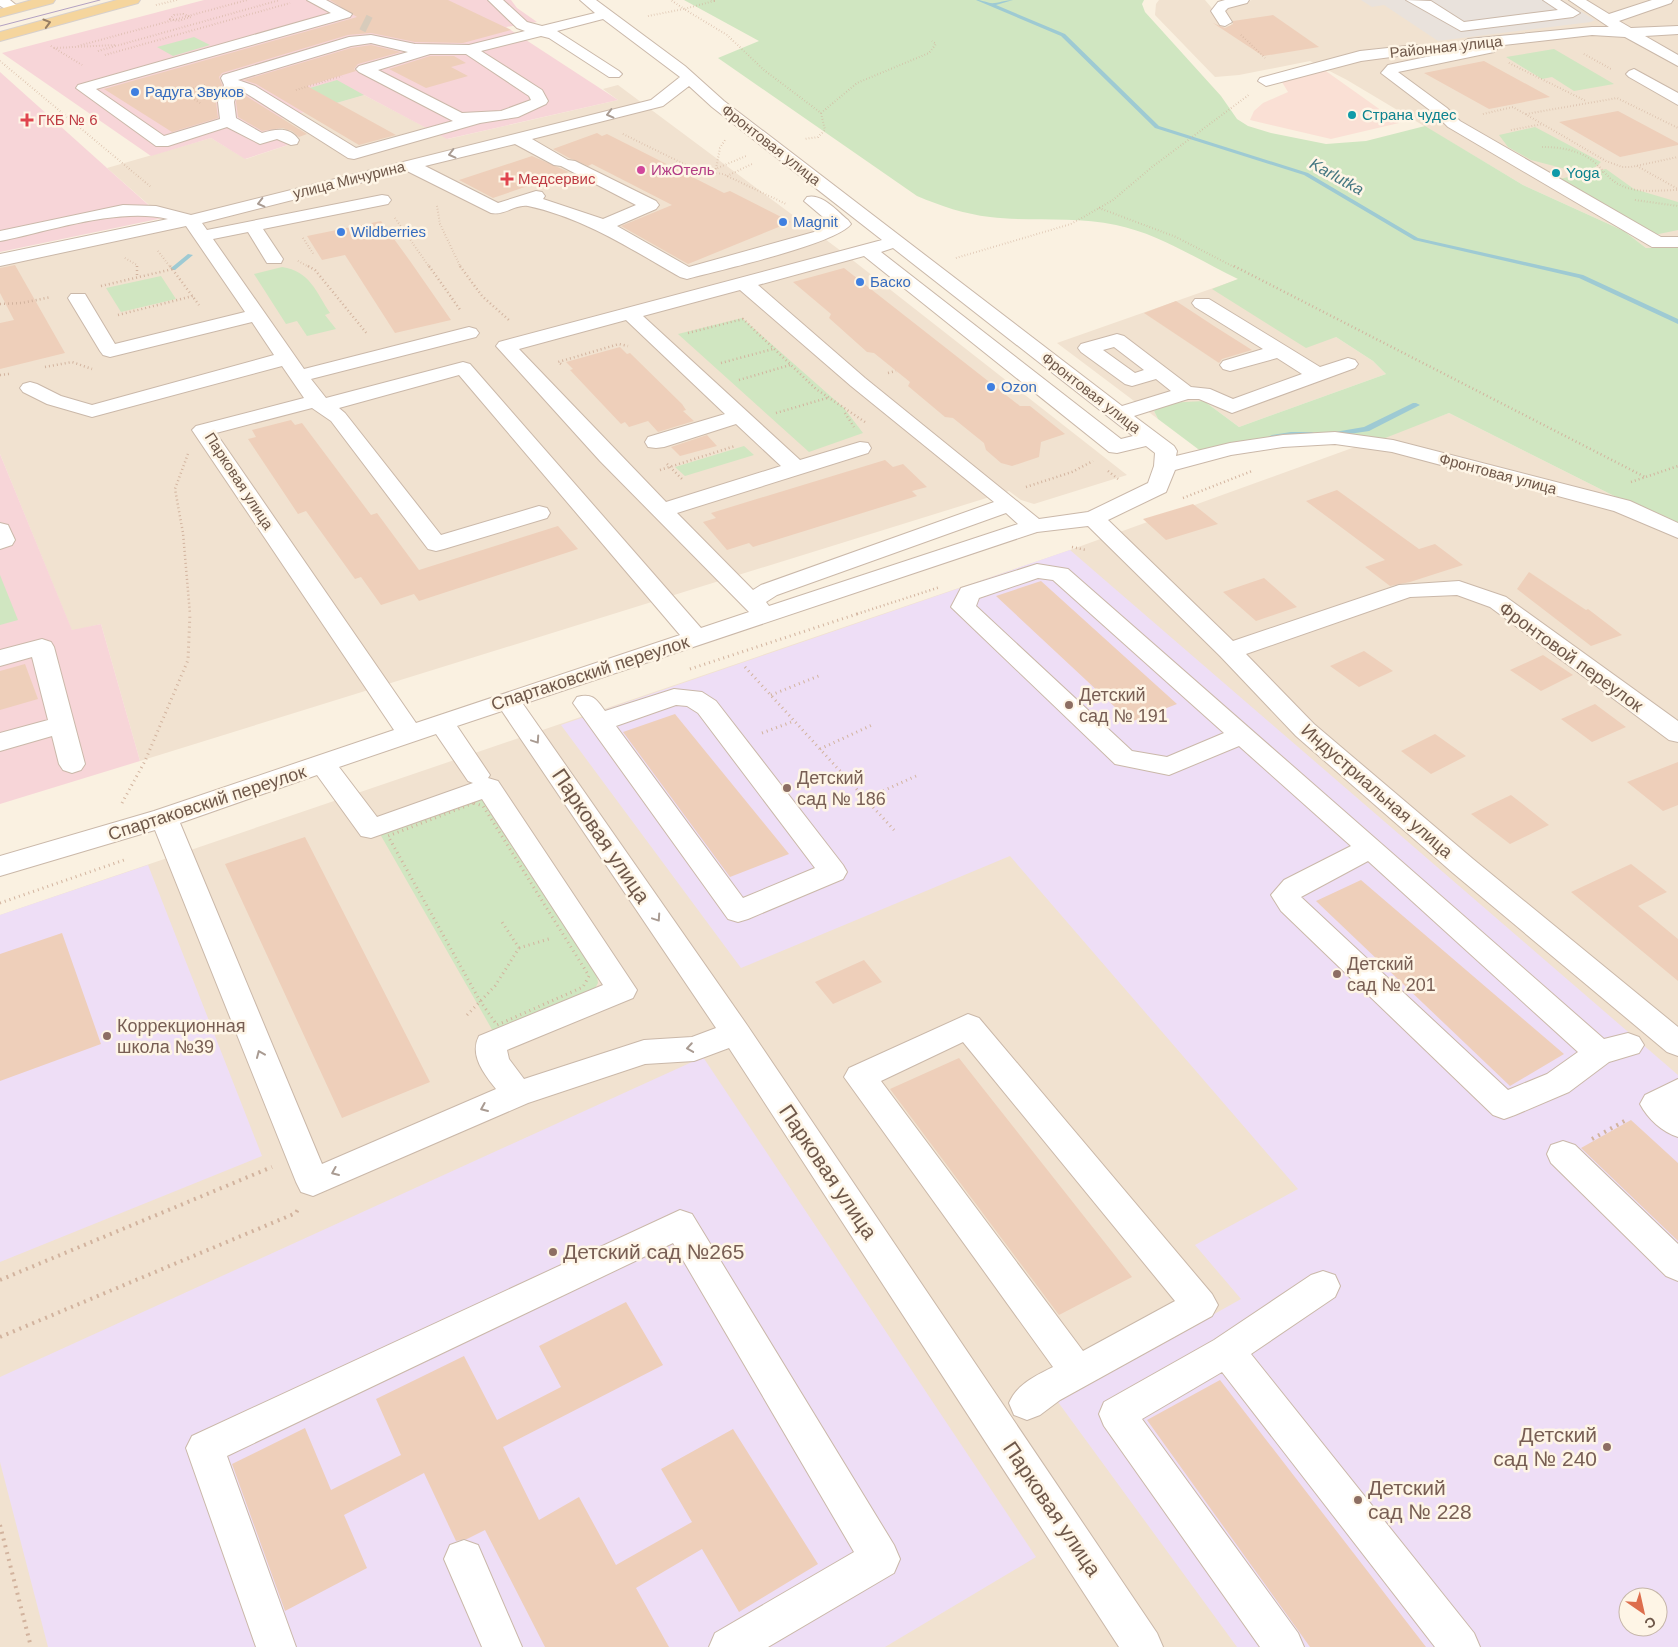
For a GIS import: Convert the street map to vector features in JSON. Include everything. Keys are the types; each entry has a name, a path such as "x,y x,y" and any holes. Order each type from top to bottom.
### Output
{"main road":[{"path":"7,11 48,0"},
{"path":"0,37 134,0"}],"street":[{"path":"0,0 7,11"},
{"path":"314,0 361,24 428,50"},
{"path":"494,0 522,25 539,32 554,35 614,74"},
{"name":"Фронтовая улица","path":"587,0 680,69 687,78 770,145 773,162 864,218 1166,451 1165,466 1230,449 1283,441 1335,438 1393,446 1622,506 1678,531"},
{"path":"1225,22 1218,11 1222,6 1242,0"},
{"path":"1413,0 1426,4 1461,27 1573,13 1550,0"},
{"path":"1576,0 1628,33 1678,61"},
{"path":"1608,19 1658,1"},
{"path":"364,69 428,50 469,50 606,14"},
{"path":"228,121 162,142 84,88 361,24"},
{"path":"232,85 229,78 244,72 349,42 361,24"},
{"name":"Районная улица","path":"1266,81 1293,72 1360,56 1592,31 1628,33 1678,30"},
{"path":"1486,42 1489,49 1393,68 1389,73 1440,111 1454,124 1658,243 1678,242"},
{"path":"232,85 249,89 267,99 354,154 474,120 531,108 540,101 536,93 469,50"},
{"path":"364,69 458,117 474,120"},
{"path":"1634,74 1678,100"},
{"name":"улица Мичурина","path":"0,260 197,228 409,165 657,102 683,84 687,78"},
{"path":"232,85 225,96 224,109 228,121 262,143 278,133 291,140"},
{"path":"657,102 718,104"},
{"path":"517,138 650,206 603,225"},
{"path":"409,165 497,209 529,198 603,225 687,273 820,236 842,224 864,218"},
{"path":"803,193 842,224"},
{"path":"0,236 124,210 156,211 197,228 253,226 382,200"},
{"path":"0,216 19,232"},
{"path":"253,226 274,259"},
{"path":"197,228 320,403 338,417 436,544 539,513"},
{"path":"896,242 506,346 632,480 758,608 769,590 1010,504"},
{"path":"868,250 1117,447 1149,438"},
{"path":"744,283 858,382 1010,504 1034,526"},
{"path":"78,298 110,351 258,315"},
{"path":"1202,302 1318,375"},
{"path":"629,313 796,468"},
{"path":"30,388 54,400 92,411 293,367 467,324"},
{"path":"1230,365 1279,351"},
{"path":"1119,414 1186,393 1203,393 1232,406 1348,364"},
{"path":"320,403 463,368 696,638"},
{"path":"1159,372 1186,393"},
{"name":"Парковая улица","path":"320,403 202,430 397,717 411,734"},
{"path":"660,451 740,416"},
{"path":"663,510 796,468 859,440"},
{"name":"Спартаковский переулок","path":"0,866 127,830 323,765 508,700 696,638 758,608 1034,526 1093,518 1158,487 1165,466"},
{"name":"Индустриальная улица","path":"1093,518 1229,651 1305,730 1463,866 1678,1044"},
{"path":"0,530 4,540 0,542"},
{"path":"1242,735 1169,766 1124,758 963,608 969,593 1037,571 1060,574 1371,848 1599,1053"},
{"name":"Фронтовой переулок","path":"1229,651 1407,590 1460,588 1498,602 1678,734"},
{"path":"0,658 42,647 72,764"},
{"path":"674,697 693,698 706,707 833,872 738,912 593,713 674,697"},
{"name":"Парковая улица","path":"508,700 736,1033 1143,1647"},
{"path":"442,723 477,775"},
{"path":"0,742 62,724"},
{"path":"323,765 371,829 488,787 622,990 490,1044 494,1063 517,1094"},
{"path":"164,818 307,1168 517,1094 644,1052 694,1049 736,1033"},
{"path":"1371,848 1294,887 1285,895 1291,904 1504,1106 1558,1083 1599,1053 1628,1045"},
{"path":"1026,1403 1047,1388 1078,1373 1200,1306 968,1026 860,1077 1078,1373"},
{"path":"1563,1154 1678,1266"},
{"path":"276,1647 205,1448 680,1224 880,1559 729,1647"},
{"path":"1284,1647 1117,1414 1227,1351 1323,1286"},
{"path":"1227,1351 1460,1647"},
{"path":"464,1559 502,1647"}],"path":[{"path":"78,46 247,0"},
{"path":"98,51 280,0"},
{"path":"671,0 727,35 764,70 821,113 825,130 818,137 770,145"},
{"path":"648,16 714,1 711,0"},
{"path":"105,55 291,3"},
{"path":"172,21 170,18 177,14 190,16"},
{"path":"185,20 190,16"},
{"path":"172,21 185,20 193,24"},
{"path":"1225,22 1264,57 1293,72"},
{"path":"165,32 172,36"},
{"path":"821,113 832,100 855,83 929,53 936,44 932,42"},
{"path":"54,48 121,44"},
{"path":"48,45 109,81"},
{"path":"1577,50 1608,69 1634,74"},
{"path":"0,62 153,189"},
{"path":"1508,62 1587,102"},
{"path":"267,99 364,69"},
{"path":"927,267 1072,224 1112,200 1152,167 1226,114 1266,81"},
{"path":"1526,114 1609,98 1623,100 1678,128"},
{"path":"1480,114 1513,107 1606,161 1622,167 1637,166 1678,157"},
{"path":"592,119 696,170 726,176 820,220 820,236"},
{"path":"1517,128 1543,124"},
{"path":"716,169 720,148 728,135"},
{"path":"701,175 742,158"},
{"path":"726,176 773,162"},
{"path":"1637,166 1678,189"},
{"path":"1619,185 1619,190"},
{"path":"459,263 438,222 436,206 466,194"},
{"path":"1634,200 1678,206"},
{"path":"1099,208 1176,237 1645,478"},
{"path":"155,248 173,269 207,316 219,325"},
{"path":"417,249 467,324"},
{"path":"293,259 315,270 370,338"},
{"path":"115,282 173,269"},
{"path":"110,317 193,296"},
{"path":"692,340 686,334 742,320 845,413 871,425"},
{"path":"563,367 558,362 619,344 625,346"},
{"path":"724,369 718,364 773,348"},
{"path":"743,386 737,380 791,365"},
{"path":"781,419 775,413 828,398"},
{"path":"845,413 859,440"},
{"path":"632,480 670,466 746,443 760,456 777,451"},
{"path":"0,902 137,856 127,830 122,804 145,761 188,660 190,614 183,533 175,489 192,448"},
{"path":"660,451 683,480"},
{"path":"1026,488 1072,472 1094,460"},
{"path":"1627,484 1678,466"},
{"path":"1179,500 1256,470"},
{"path":"1065,546 1086,550 1115,539"},
{"path":"689,669 943,586"},
{"path":"745,667 894,830"},
{"path":"770,695 821,676"},
{"path":"820,750 872,725"},
{"path":"865,799 916,776"},
{"path":"474,803 483,806 563,934 589,976 583,987 497,1025 480,1001 388,836 474,803"},
{"path":"502,922 519,948"},
{"path":"467,1015 495,986 519,948 563,934"},
{"path":"1563,1154 1671,1107"},
{"path":"0,1280 307,1168"},
{"path":"0,1337 296,1213 307,1168"},
{"path":"0,1525 31,1647"}],"shaded area":[{"path":"204,0 511,0 517,8 537,22 506,27 618,100 447,139 364,95 270,122 297,142 245,159 211,138 151,156 2,53"},
{"path":"1159,0 1205,0 1227,26 1231,25 1224,15 1225,9 1252,0 1678,0 1678,248 1646,248 1624,231 1523,185 1347,80 1310,61 1239,75 1215,77 1155,15 1156,4"},
{"path":"1361,0 1562,0 1595,20 1438,41 1384,5 1372,7"},
{"path":"1323,69 1399,123 1331,139 1250,120 1254,111 1263,103 1288,92 1282,82"},
{"name":"ГКБ № 6","path":"0,72 107,168 163,218 0,252"},
{"path":"618,85 841,251 1127,475 1034,504 1021,500 1009,491 140,761 101,624 72,631 0,454 0,266 174,227 107,168 211,138 246,159 297,142 270,122 364,95 448,139 618,100 603,89"},
{"path":"1239,279 1336,337 1373,361 1386,374 1239,427 1204,401 1154,411 1158,419 1057,343"},
{"path":"1449,413 1650,514 1678,523 1678,1647 0,1647 0,915 1070,550"},
{"path":"0,454 72,630 101,624 140,761 0,804"},
{"path":"1070,550 1678,1075 1678,1647 1237,1647 1058,1402 1241,1299 1195,1245 1298,1189 1010,856 741,968 561,725"},
{"name":"Коррекционная школа №39","path":"148,865 262,1156 0,1262 0,915"},
{"name":"Детский сад №265","path":"703,1057 1036,1557 885,1647 48,1647 0,1462 0,1377"}],"green space":[{"path":"684,0 1144,0 1142,4 1145,12 1221,96 1237,119 1248,126 1271,133 1326,144 1366,141 1425,126 1523,185 1624,231 1646,248 1678,248 1678,523 1650,514 1449,413 1375,442 1344,435 1202,452 1158,419 1154,411 1166,403 1204,401 1239,427 1386,374 1373,361 1336,337 1306,348 1212,289 1238,279 1148,235 1132,229 1100,222 980,216 917,196 718,58 759,41"},
{"path":"194,37 210,45 173,56 157,47"},
{"path":"1554,49 1614,84 1574,91 1552,77 1542,79 1506,57"},
{"path":"337,80 364,95 312,110 286,95"},
{"path":"1535,127 1601,162 1591,171 1577,172 1531,160 1508,147 1499,135"},
{"path":"1606,169 1634,189 1678,202 1678,230 1654,235 1559,179"},
{"path":"282,267 292,269 306,278 330,313 325,315 336,329 307,336 297,321 286,324 254,274"},
{"path":"161,276 176,299 121,312 106,288"},
{"path":"742,318 844,408 863,433 809,452 678,334"},
{"path":"744,446 754,455 685,476 675,467"},
{"path":"0,575 18,620 0,625"},
{"path":"482,799 487,802 597,976 598,983 594,990 494,1033 380,834"}],"building":[{"path":"330,0 448,0 511,30 463,43 415,42 371,33 348,35 222,73 219,77 222,85 216,102 218,118 172,132 104,89 357,17"},
{"path":"1273,15 1319,47 1263,56 1213,23 1225,28 1233,24 1233,21"},
{"path":"371,45 401,52 358,64 354,69 356,71 307,86 396,135 359,145 256,84 244,80 351,48"},
{"path":"430,56 454,56 466,63 451,67 468,76 426,88 389,69"},
{"path":"1484,61 1550,97 1489,109 1424,73"},
{"path":"238,93 243,94 307,134 299,137 292,131 282,128 262,131 238,117 236,102"},
{"path":"1618,111 1678,143 1678,145 1620,157 1559,122"},
{"path":"597,133 602,136 607,134 724,193 730,191 791,222 688,264 621,226 672,205 592,164 588,166 553,149"},
{"name":"Медсервис","path":"532,156 569,172 493,198 459,180"},
{"path":"381,221 451,320 395,333 345,255 322,260 307,236"},
{"path":"15,265 65,353 0,369 0,323 14,320 0,293 0,268"},
{"path":"844,268 1020,406 1030,406 1065,434 1041,442 1039,457 1012,466 1001,463 986,450 984,443 953,418 945,417 908,386 910,382 874,353 867,352 829,318 831,314 793,282"},
{"path":"1176,301 1252,350 1222,359 1219,363 1144,313"},
{"path":"620,347 627,354 630,353 682,404 686,410 683,411 694,421 658,432 648,421 629,427 625,422 621,424 570,370 573,369 566,362"},
{"path":"291,420 295,425 302,423 371,515 377,513 419,570 558,526 578,549 419,601 414,594 381,605 361,577 355,579 306,511 298,514 248,439 256,437 252,430"},
{"path":"707,435 717,446 680,456 671,447"},
{"path":"885,460 893,467 903,464 927,487 912,491 917,496 753,547 749,543 727,550 703,522 716,518 711,513"},
{"path":"1337,490 1419,549 1435,544 1463,565 1410,582 1390,586 1365,567 1385,560 1306,501"},
{"path":"1193,504 1218,524 1166,540 1143,519"},
{"path":"1529,572 1586,610 1588,609 1622,635 1591,646 1517,589"},
{"path":"1264,578 1297,607 1256,621 1223,592"},
{"path":"1041,581 1177,704 1131,722 996,596"},
{"path":"1364,651 1393,671 1359,687 1330,666"},
{"path":"1543,655 1573,675 1541,691 1510,670"},
{"path":"25,664 38,699 0,710 0,671"},
{"path":"1595,704 1626,727 1592,742 1561,719"},
{"path":"675,714 789,854 730,877 623,732"},
{"path":"1435,734 1466,756 1431,774 1401,751"},
{"path":"1678,762 1678,805 1663,811 1627,782"},
{"path":"1511,795 1549,825 1510,844 1471,814"},
{"path":"305,837 430,1082 342,1118 225,864"},
{"path":"1631,864 1667,892 1638,906 1678,939 1678,981 1571,892"},
{"path":"1361,880 1564,1054 1510,1086 1316,901"},
{"path":"62,933 101,1044 0,1081 0,954"},
{"path":"864,960 882,982 833,1004 815,982"},
{"path":"959,1058 1132,1277 1059,1315 890,1089"},
{"path":"1631,1120 1678,1163 1678,1241 1581,1148"},
{"path":"626,1302 663,1365 503,1447 539,1520 579,1497 616,1565 692,1522 661,1469 733,1429 818,1564 739,1612 702,1549 636,1588 669,1647 545,1647 485,1530 467,1539 456,1541 424,1473 344,1515 367,1568 285,1611 232,1464 305,1428 331,1490 401,1455 376,1399 464,1356 497,1420 561,1387 539,1346"},
{"path":"1220,1380 1426,1647 1310,1647 1147,1420"}],"waterway":[{"name":"Karlutka","path":"979,0 991,5"},
{"path":"991,5 1010,0"},
{"name":"Karlutka","path":"991,5 1063,35 1157,127 1306,174 1416,239 1581,276 1678,322"},
{"path":"173,269 190,255"},
{"path":"1329,435 1366,429 1416,405"},
{"path":"1272,437 1291,434 1312,434"}],"tunnel":[{"path":"363,22 369,25"}],"tram line":[{"path":"0,26 100,0"}],"place":[{"name":"Радуга Звуков","path":"135,92"},
{"name":"Страна чудес","path":"1352,115"},
{"name":"ГКБ № 6","path":"27,120"},
{"name":"ИжОтель","path":"641,170"},
{"name":"Yoga","path":"1556,173"},
{"name":"Медсервис","path":"507,179"},
{"name":"Magnit","path":"783,222"},
{"name":"Wildberries","path":"341,232"},
{"name":"Баско","path":"860,282"},
{"name":"Ozon","path":"991,387"},
{"name":"Детский сад № 191","path":"1069,705"},
{"name":"Детский сад № 186","path":"787,788"},
{"name":"Детский сад № 201","path":"1337,974"},
{"name":"Коррекционная школа №39","path":"107,1036"},
{"name":"Детский сад №265","path":"553,1252"},
{"name":"Детский сад № 240","path":"1607,1447"},
{"name":"Детский сад № 228","path":"1358,1500"}]}
